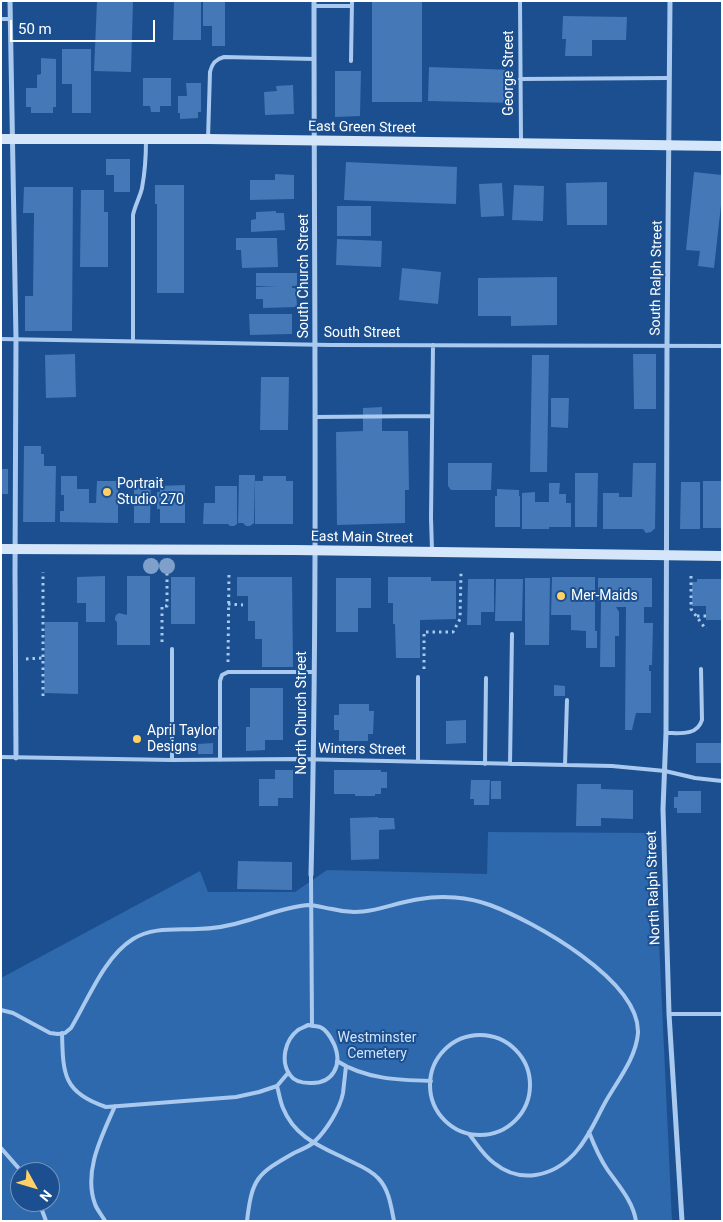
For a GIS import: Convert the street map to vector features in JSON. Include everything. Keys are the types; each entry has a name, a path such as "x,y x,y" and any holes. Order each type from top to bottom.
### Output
{"street":[{"path":"10,1 16,339 16,758"},
{"name":"South Ralph Street","path":"667,555 670,1"},
{"name":"South Church Street","path":"314,3 315,551"},
{"name":"East Green Street","path":"1,139 208,139 722,146"},
{"name":"East Main Street","path":"1,549 722,556"},
{"name":"North Church Street","path":"311,876 314,760 315,551"},
{"name":"North Ralph Street","path":"667,555 666,733 663,809 669,1014 682,1221"}],"lane":[{"name":"George Street","path":"520,1 521,144"},
{"path":"314,3 352,4 351,61"},
{"path":"1,19 10,19"},
{"path":"208,139 210,72 214,62 219,58 224,56 314,59"},
{"path":"520,79 669,78"},
{"path":"133,341 133,215 142,190 146,162 146,140"},
{"name":"South Street","path":"1,339 315,344 722,346"},
{"path":"432,552 433,345"},
{"path":"315,417 432,416"},
{"path":"510,764 512,634"},
{"path":"172,649 172,760"},
{"path":"666,733 692,732 700,725 702,720 702,669"},
{"path":"220,760 220,681 222,675 228,672 314,672"},
{"path":"418,677 418,762"},
{"path":"485,764 486,678"},
{"path":"565,765 567,700"},
{"name":"Winters Street","path":"1,757 314,760 612,766 665,771 695,778 722,781"},
{"path":"311,876 312,1026"},
{"path":"1,1010 13,1013 50,1033 65,1033 71,1028 98,979 112,959 122,947 134,938 149,932 229,925 248,921 279,910 311,905 342,912 357,913 373,911 420,898 443,896 489,905 552,936 582,955 600,970 629,1002 637,1024 638,1035 629,1062 589,1132 575,1153 559,1167 541,1175 525,1176 510,1172 495,1164 482,1152 469,1134"},
{"path":"669,1014 722,1014"},
{"path":"308,1025 319,1027 332,1038 337,1052 337,1060 334,1073 328,1079 318,1084 306,1084 294,1080 288,1073 284,1056 287,1043 297,1031 308,1025"},
{"path":"62,1033 63,1063 70,1085 78,1094 86,1099 106,1107 236,1098 277,1086 288,1073"},
{"path":"486,1035 502,1039 516,1050 526,1064 530,1076 530,1093 522,1113 506,1128 492,1134 469,1134 453,1127 438,1112 432,1097 432,1070 442,1052 453,1043 465,1037 486,1035"},
{"path":"337,1060 365,1074 383,1078 431,1081"},
{"path":"247,1221 252,1190 258,1178 276,1163 313,1143 327,1126 343,1094 346,1066"},
{"path":"277,1086 284,1109 304,1137 368,1169 378,1177 389,1197 394,1221"},
{"path":"105,1221 95,1205 91,1184 93,1163 115,1106"},
{"path":"589,1132 596,1150 629,1201 636,1221"},
{"path":"1,1148 13,1162"}],"path":[{"path":"43,572 43,696"},
{"path":"162,643 162,606 167,606 166,572"},
{"path":"228,672 229,572"},
{"path":"418,677 424,669 424,632 453,632 460,619 461,573"},
{"path":"691,576 691,609 705,628 707,628"},
{"path":"228,604 243,605"},
{"path":"696,616 706,616"}],"green space":[{"name":"Westminster Cemetery","path":"488,832 654,833 672,1221 1,1221 1,978 200,871 208,892 295,892 327,870 487,874"}],"building":[{"path":"97,1 133,1 131,72 94,71"},
{"path":"174,1 201,1 201,40 173,40"},
{"path":"203,1 225,1 225,46 212,46 212,26 203,26"},
{"path":"372,1 422,1 422,102 372,102"},
{"path":"563,16 627,17 626,40 592,40 592,56 565,56 566,39 562,39"},
{"path":"62,49 91,49 91,113 72,113 72,84 62,84"},
{"path":"41,58 56,59 56,107 53,107 53,113 31,113 31,107 26,107 26,88 37,88 37,75 41,74"},
{"path":"429,67 514,70 513,103 428,101"},
{"path":"335,71 361,71 360,116 335,117"},
{"path":"143,78 171,78 171,106 160,106 160,112 151,112 150,106 143,106"},
{"path":"186,83 201,83 201,112 198,112 198,118 180,119 178,96 187,96"},
{"path":"293,85 294,114 265,115 264,92 277,91 276,86"},
{"path":"106,159 130,159 130,192 114,192 114,175 106,175"},
{"path":"346,162 457,167 456,204 344,200"},
{"path":"694,172 722,175 722,196 714,268 698,266 700,251 686,250"},
{"path":"275,174 294,175 294,199 250,200 250,180 275,180"},
{"path":"607,182 607,225 567,225 566,183"},
{"path":"502,183 504,216 481,217 479,184"},
{"path":"155,185 184,185 184,293 157,293 157,204 155,204"},
{"path":"514,185 544,186 543,221 512,220"},
{"path":"24,187 73,187 72,331 25,331 25,296 33,296 34,213 23,213"},
{"path":"81,190 104,190 104,212 108,212 108,267 80,267"},
{"path":"337,206 371,206 371,236 337,236"},
{"path":"276,211 276,213 284,213 285,230 251,232 251,220 256,219 256,212"},
{"path":"236,238 277,238 278,267 242,268 241,250 236,250"},
{"path":"337,239 382,241 381,267 336,265"},
{"path":"402,268 441,272 438,304 399,300"},
{"path":"256,273 297,273 297,286 292,286 292,288 296,288 297,307 263,308 263,299 256,299 256,287 277,286 256,286"},
{"path":"557,277 557,325 511,326 511,316 478,316 478,278"},
{"path":"249,314 292,314 292,334 250,335"},
{"path":"75,354 76,397 46,398 45,355"},
{"path":"633,354 656,354 656,409 634,409"},
{"path":"532,355 549,355 547,472 530,472"},
{"path":"261,377 289,377 288,430 260,430"},
{"path":"551,398 569,398 568,428 551,427"},
{"path":"382,407 382,431 408,431 409,490 405,490 405,523 337,525 336,432 363,431 363,408"},
{"path":"24,446 41,446 41,454 44,454 44,466 56,466 55,522 23,522"},
{"path":"448,463 492,463 491,490 451,490 448,486"},
{"path":"633,463 656,463 655,529 646,533 643,529 603,529 603,493 619,493 619,497 632,497"},
{"path":"1,469 8,469 8,494 1,494"},
{"path":"575,473 598,473 597,527 575,527"},
{"path":"239,475 255,475 254,523 250,526 238,523"},
{"path":"61,476 77,476 77,489 89,489 89,503 96,503 97,481 118,481 118,523 60,522 60,511 64,511 64,495 61,495"},
{"path":"263,476 286,476 286,481 293,481 293,524 255,524 255,481 263,481"},
{"path":"134,479 151,479 150,523 134,523"},
{"path":"703,481 722,481 722,528 703,528"},
{"path":"681,482 700,482 700,529 680,529"},
{"path":"549,483 560,483 559,494 566,494 566,503 571,503 571,527 522,529 522,493 535,492 535,502 549,502"},
{"path":"185,485 185,523 160,523 160,509 157,509 157,492 160,492 160,486"},
{"path":"215,486 237,486 237,524 234,526 228,524 203,524 204,503 215,503"},
{"path":"497,489 519,490 520,527 495,527 495,496 497,496"},
{"path":"105,576 105,622 86,622 86,603 77,603 77,577"},
{"path":"127,576 150,576 150,645 117,645 117,622 115,618 119,613 127,615"},
{"path":"171,577 195,577 195,624 171,624"},
{"path":"237,577 292,577 293,667 262,667 262,639 255,639 255,621 248,621 248,596 237,596"},
{"path":"388,577 431,577 431,581 456,581 456,619 420,620 420,658 396,658 393,603 388,603"},
{"path":"552,577 595,577 595,631 597,631 597,648 586,648 586,631 571,630 571,615 551,615"},
{"path":"336,578 371,578 371,608 358,608 358,632 336,632"},
{"path":"525,578 550,578 549,645 525,645"},
{"path":"598,578 652,578 652,607 644,607 644,623 653,623 652,665 649,665 649,671 651,671 651,713 636,713 632,730 625,730 626,607 616,607 619,612 619,636 615,636 615,667 600,667 601,602 598,601"},
{"path":"468,579 494,579 494,612 481,612 481,625 467,625"},
{"path":"496,579 523,579 522,621 495,621"},
{"path":"697,579 722,579 722,620 706,620 706,606 692,606 692,582 697,582"},
{"path":"45,622 78,622 78,694 44,693"},
{"path":"554,685 565,686 565,696 554,696"},
{"path":"250,688 283,688 283,740 265,740 265,750 246,751 246,727 250,727"},
{"path":"339,704 369,704 369,711 374,711 373,734 368,734 368,741 339,741 339,730 334,730 334,715 339,715"},
{"path":"466,720 466,743 446,744 446,721"},
{"path":"213,743 213,754 198,754 198,744"},
{"path":"696,743 722,743 722,763 696,763"},
{"path":"275,770 293,770 293,798 278,798 278,806 259,806 259,779 275,779"},
{"path":"334,770 381,770 381,772 387,772 387,788 381,788 381,794 375,794 375,796 334,794"},
{"path":"471,780 490,780 489,805 474,805 474,799 470,799"},
{"path":"491,781 501,781 501,799 491,799"},
{"path":"577,784 601,784 601,789 633,790 633,819 601,818 601,826 576,826"},
{"path":"678,791 701,791 701,813 677,813 677,808 674,808 674,797 678,797"},
{"path":"350,818 394,818 395,829 379,830 379,859 351,860"},
{"path":"238,861 292,862 292,890 237,889"}],"place":[{"name":"Portrait Studio 270","path":"107,492"},
{"name":"Mer-Maids","path":"561,596"},
{"name":"April Taylor Designs","path":"137,739"}]}
